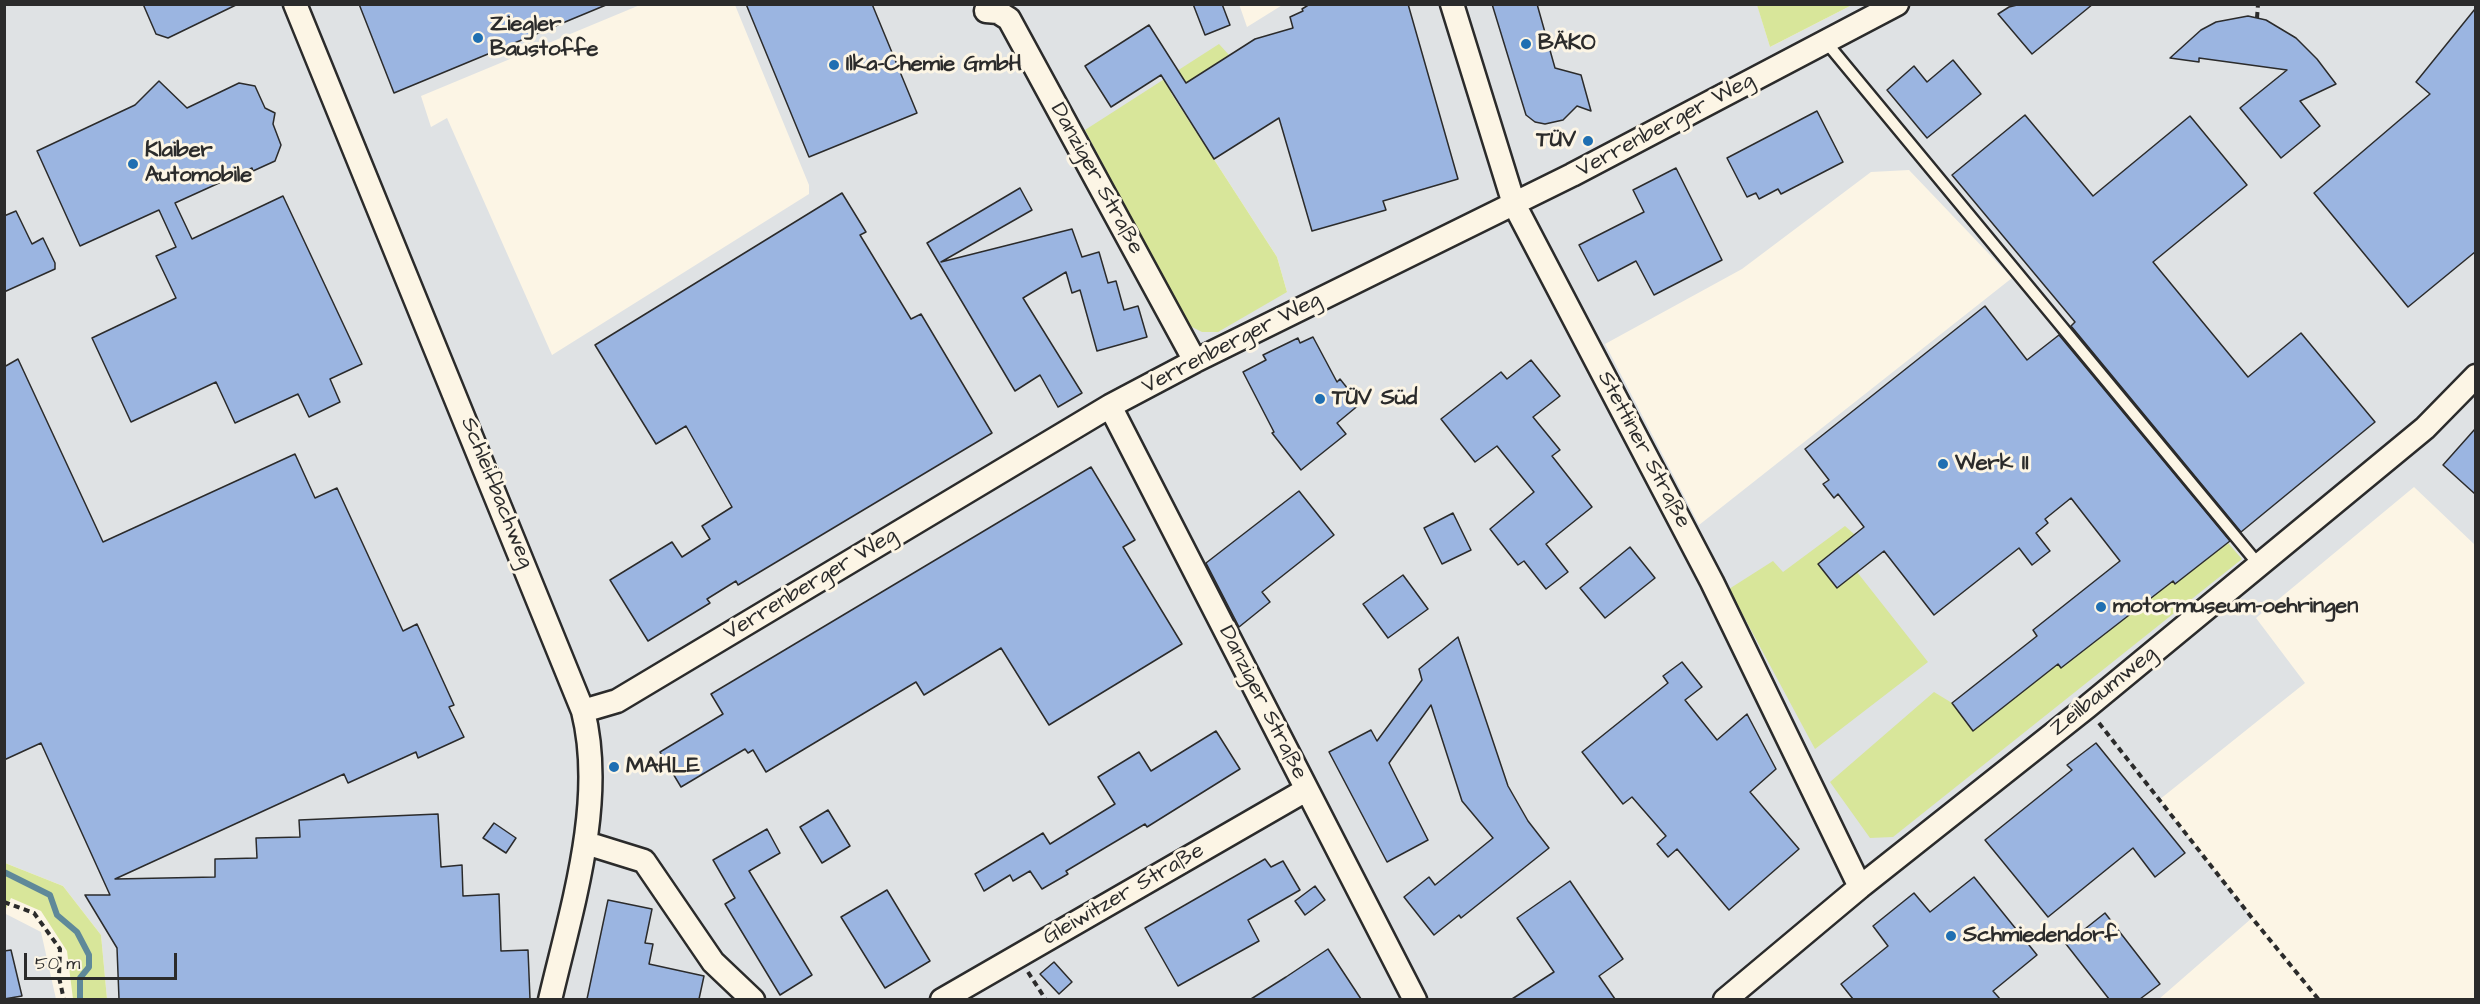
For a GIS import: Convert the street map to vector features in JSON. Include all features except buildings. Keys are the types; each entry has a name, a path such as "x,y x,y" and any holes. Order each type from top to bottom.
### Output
{"street":[{"name":"Schleifbachweg","path":"295,4 583,711 590,752 586,843 550,999"},
{"name":"Stettiner Straße","path":"1452,4 1514,204 1712,582 1860,887"},
{"name":"Verrenberger Weg","path":"583,711 617,701 1110,406 1195,361 1514,204 1897,4"},
{"name":"Danziger Straße","path":"986,11 998,12 1009,19 1195,361"},
{"name":"Zeilbaumweg","path":"1725,999 1860,887 2087,707 2425,429 2475,376"},
{"name":"Danziger Straße","path":"1110,406 1415,999"},
{"name":"Gleiwitzer Straße","path":"942,999 1306,790"},
{"path":"586,843 644,861 713,962 753,999"}],"lane":[{"path":"1826,42 2259,565"}],"path":[{"path":"2256,18 2258,4"},
{"path":"2087,707 2207,862 2319,999"},
{"path":"4,902 34,913 60,950 59,977 64,999"},
{"path":"1018,957 1046,999"}],"shaded area":[{"path":"1239,4 1247,27 1284,4 1757,4 1770,47 1852,5 2475,5 2475,545 2414,487 2256,618 2305,683 2159,800 2252,918 2159,999 107,999 101,935 63,886 5,863 4,5 640,5 421,96 431,127 447,118 552,355 809,194 809,185 735,5","holes":["1228,56 1171,93 1277,257 1287,292 1085,131","1909,170 2012,278 1699,525 1605,344 1742,269 1871,172"]},
{"path":"4,913 41,932 56,999 5,999"}],"green space":[{"path":"1757,4 1852,5 1770,47"},
{"path":"1219,44 1229,55 1171,93 1277,257 1287,292 1218,332 1202,332 1188,325 1085,130"},
{"path":"1845,526 1855,535 1818,564 1857,572 1928,662 1815,749 1729,589 1773,561 1783,572"},
{"path":"2228,543 2242,559 1893,837 1870,838 1830,782 1934,692 1952,703 1973,730 2058,664 2062,668 2173,581 2176,583"},
{"path":"5,863 63,886 101,935 107,999 73,999 67,951 41,911 11,898 5,911"}],"waterway":[{"path":"4,872 50,895 57,915 77,932 89,955 89,967 80,978 80,1000"}],"place":[{"name":"Ziegler Baustoffe","path":"478,38"},
{"name":"BÄKO","path":"1526,44"},
{"name":"Ilka-Chemie GmbH","path":"834,65"},
{"name":"TÜV","path":"1588,141"},
{"name":"Klaiber Automobile","path":"133,164"},
{"name":"TÜV Süd","path":"1320,399"},
{"name":"Werk II","path":"1943,464"},
{"name":"motormuseum-oehringen","path":"2101,607"},
{"name":"MAHLE","path":"614,767"},
{"name":"Schmiedendorf","path":"1951,936"}]}
